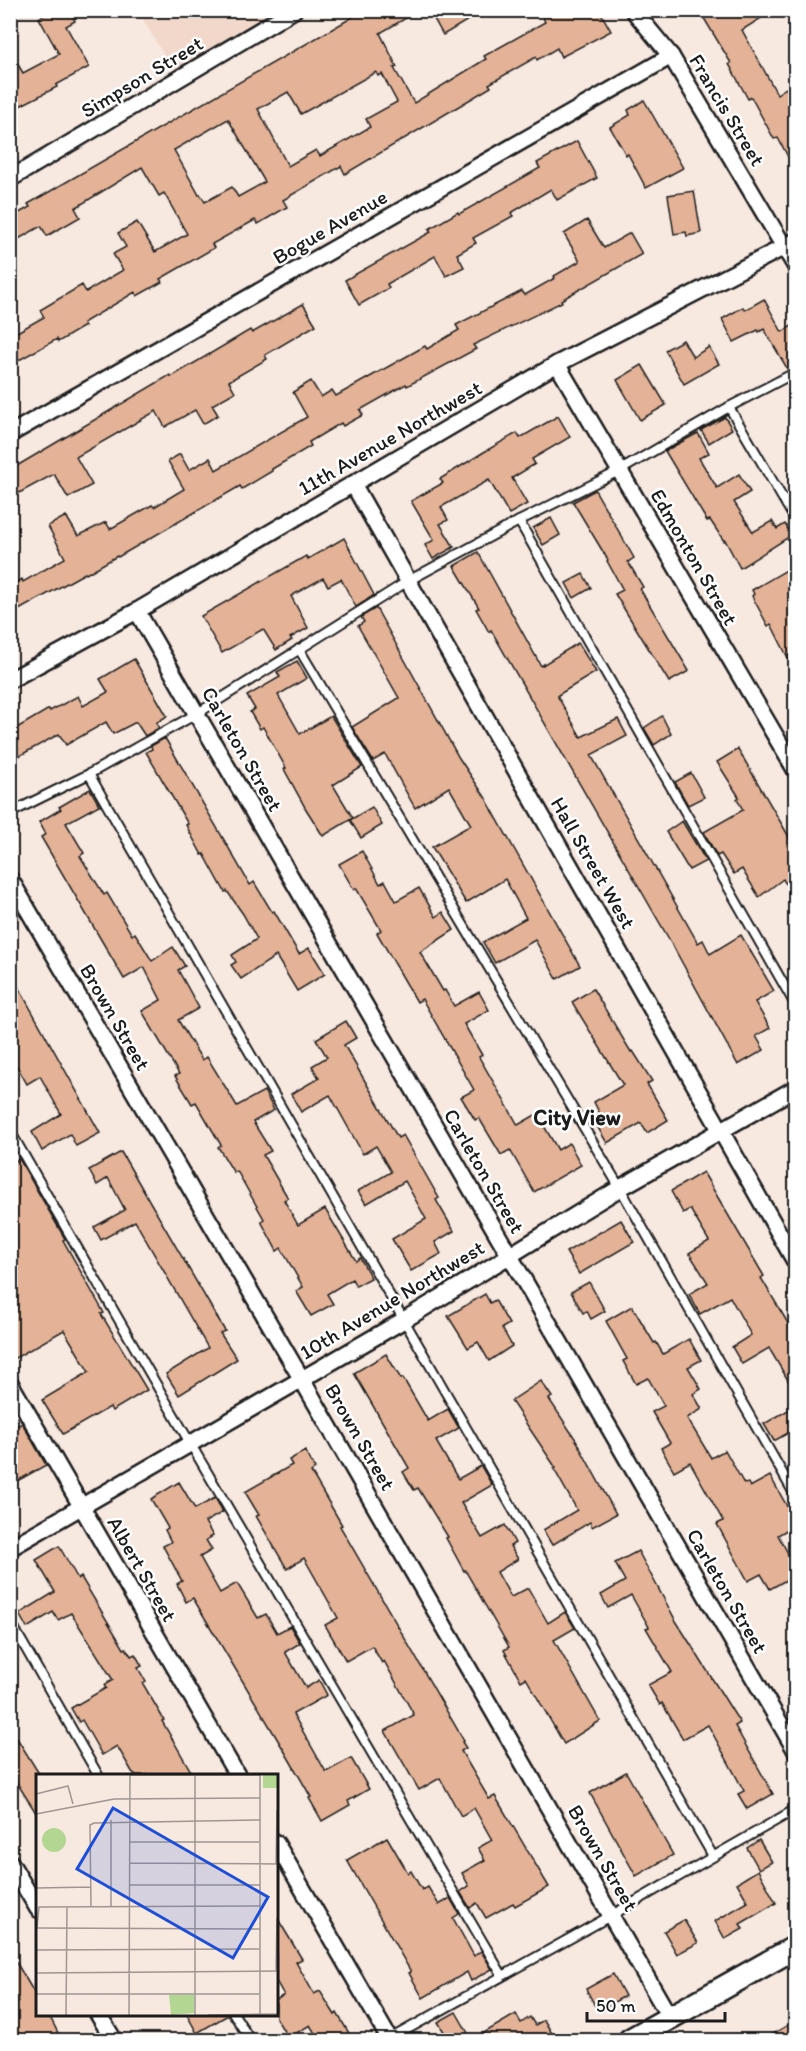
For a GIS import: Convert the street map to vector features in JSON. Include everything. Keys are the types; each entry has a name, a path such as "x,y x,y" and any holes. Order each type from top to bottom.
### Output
{"main road":[{"path":"630,2040 795,1947"}],"street":[{"name":"Simpson Street","path":"10,179 294,10"},
{"name":"Francis Street","path":"633,10 671,56 790,244 795,267"},
{"name":"Bogue Avenue","path":"10,434 671,56"},
{"name":"11th Avenue Northwest","path":"10,680 137,611 557,364 790,244"},
{"name":"Edmonton Street","path":"557,364 795,771"},
{"name":"Hall Street West","path":"353,484 795,1263"},
{"name":"Carleton Street","path":"137,611 198,713 508,1256 795,1751"},
{"name":"Brown Street","path":"10,879 670,2018"},
{"name":"10th Avenue Northwest","path":"10,1548 404,1320 620,1188 795,1088"},
{"name":"Albert Street","path":"10,1383 236,1774"},
{"path":"278,1846 389,2040"},
{"path":"10,1862 36,1905"},
{"path":"99,2015 114,2040"}],"lane":[{"path":"10,813 89,774 198,713 408,581 519,521 619,471 729,407 795,372"},
{"path":"729,407 795,521"},
{"path":"519,521 795,1006"},
{"path":"298,649 620,1188 795,1497"},
{"path":"89,774 713,1856"},
{"path":"10,1131 502,1975"},
{"path":"10,1622 97,1774"},
{"path":"389,2040 795,1809"},
{"path":"235,2015 250,2040"}],"shaded area":[{"path":"138,11 294,11 179,81"}],"building":[{"path":"52,10 69,10 75,21 66,26 89,67 56,85 57,87 10,111 10,51 23,73 59,54 39,18"},
{"path":"365,10 420,10 380,33 397,67 394,68 414,103 486,59 484,56 545,22 539,10 599,10 611,31 561,57 557,48 537,60 536,57 489,84 491,87 345,174 341,166 283,200 287,207 258,224 255,220 212,244 214,248 160,279 162,282 137,296 135,292 83,323 85,326 58,342 57,339 10,365 10,336 44,317 40,310 82,285 86,292 123,270 113,254 126,247 118,233 137,222 155,252 187,234 164,193 159,196 142,167 75,208 80,217 47,236 41,226 10,244 10,218 30,207 28,204","holes":["376,72 378,76 382,74 397,102 366,119 370,127 320,156 316,150 288,166 258,109 288,92 301,114","228,119 265,182 238,197 232,187 205,202 174,150"]},
{"path":"429,10 485,10 443,35"},
{"path":"699,10 774,10 742,30 777,94 786,88 795,105 795,170 778,138 774,139 751,97 748,99 729,64 731,63"},
{"path":"644,100 683,168 646,188 610,127 630,115 628,110"},
{"path":"577,141 597,178 557,200 551,189 511,213 513,216 473,238 476,243 457,254 464,267 446,276 435,256 387,284 389,288 359,305 345,280 431,232 429,229 458,212 459,214 540,168 537,163"},
{"path":"694,191 701,233 687,236 686,232 674,234 668,195"},
{"path":"587,220 604,248 630,233 642,254 561,300 562,302 473,345 476,349 360,410 363,415 343,426 341,423 309,442 311,446 242,489 240,486 118,557 10,615 10,586 22,579 23,582 65,558 48,526 66,516 78,536 106,522 110,529 152,505 154,507 184,489 168,461 180,454 189,470 210,458 216,470 307,417 293,392 311,381 321,397 332,390 336,396 425,346 427,349 459,330 456,325 522,291 525,295 555,278 554,276 580,261 564,234"},
{"path":"764,299 782,332 795,324 795,366 788,370 764,329 734,342 722,319 743,307 745,310"},
{"path":"303,304 316,325 265,355 267,359 229,381 235,392 212,405 218,415 203,424 195,410 165,427 156,411 76,457 92,485 68,498 54,474 10,498 10,470 170,375 171,377 250,330 252,333"},
{"path":"683,340 693,357 709,347 719,364 684,384 665,350"},
{"path":"642,365 666,405 640,420 617,380"},
{"path":"558,416 570,437 532,459 535,464 512,478 527,504 509,514 489,480 441,507 448,520 440,524 454,547 433,559 425,545 434,540 411,501 443,483 440,479 484,452 517,433 520,438"},
{"path":"725,417 732,429 709,443 701,430"},
{"path":"698,433 709,453 699,458 717,488 739,474 750,492 734,502 753,532 772,521 777,529 785,524 792,535 740,568 725,540 710,520 707,521 665,451"},
{"path":"595,490 634,558 628,562 643,587 640,589 689,671 669,682 615,594 623,590 573,502"},
{"path":"551,518 560,535 543,545 533,528"},
{"path":"344,538 374,595 356,607 341,579 328,586 323,578 291,596 308,628 290,638 292,640 276,650 263,629 222,653 201,616 306,556 308,559"},
{"path":"478,552 541,666 578,643 596,672 558,697 581,737 618,719 627,736 591,755 698,943 703,940 710,954 741,935 774,991 755,1002 770,1028 756,1036 764,1050 738,1065 673,946 491,630 489,632 476,609 479,608 454,566"},
{"path":"795,565 795,672 771,624 768,626 752,596 754,594 752,590"},
{"path":"583,574 591,588 574,598 566,583"},
{"path":"376,608 459,758 485,797 580,966 557,979 535,940 495,963 483,942 526,918 505,879 466,903 432,847 471,825 449,787 415,808 385,754 373,761 352,727 399,698 358,626 364,622 361,617"},
{"path":"134,659 167,716 156,723 159,728 145,736 136,722 113,734 106,722 66,745 59,734 10,761 10,732 49,709 50,711 78,696 83,706 108,692 100,679"},
{"path":"297,661 307,678 278,695 300,734 331,716 362,767 333,785 353,818 323,836 306,809 263,727 260,729 250,712 255,709 247,696 280,677 277,672"},
{"path":"662,716 671,734 654,745 644,728"},
{"path":"165,738 250,885 254,882 299,954 309,948 325,974 297,991 276,956 241,979 231,965 236,962 232,955 257,939 243,914 227,891 225,892 204,854 202,855 186,825 188,824 146,752 152,749 151,746"},
{"path":"738,749 795,847 795,899 783,879 759,897 742,869 734,874 721,854 717,856 704,832 743,810 737,799 739,797 717,762"},
{"path":"691,773 704,797 688,805 675,782"},
{"path":"90,789 99,805 66,823 84,853 80,856 104,895 107,893 132,935 135,933 152,961 173,947 185,966 178,970 199,1008 178,1020 202,1060 207,1057 237,1106 264,1091 274,1110 253,1122 271,1151 263,1155 288,1198 284,1200 298,1225 325,1209 356,1261 360,1258 371,1278 356,1286 352,1279 327,1294 333,1304 311,1316 296,1291 303,1287 281,1248 277,1251 261,1221 264,1219 237,1171 234,1173 218,1147 221,1145 196,1102 192,1104 175,1076 179,1074 142,1011 161,1000 144,967 124,979 41,837 46,834 39,822"},
{"path":"372,807 382,825 361,838 350,820"},
{"path":"682,821 706,861 689,870 666,832"},
{"path":"362,851 380,884 385,881 396,901 419,888 436,917 443,912 454,930 420,952 454,1006 479,992 489,1010 464,1024 482,1055 479,1057 518,1125 537,1114 558,1150 569,1143 581,1165 534,1192 510,1150 501,1155 479,1118 475,1120 461,1097 474,1090 422,999 417,1002 377,933 381,930 339,864"},
{"path":"10,972 100,1133 76,1146 70,1134 42,1151 32,1132 61,1114 40,1076 27,1084 10,1054"},
{"path":"593,989 631,1052 633,1051 652,1081 647,1084 668,1120 647,1133 641,1123 607,1143 594,1121 601,1116 594,1102 623,1085 572,1002"},
{"path":"346,1021 356,1038 344,1045 398,1138 403,1135 439,1198 436,1200 454,1231 435,1242 441,1254 411,1271 392,1239 426,1219 405,1181 366,1204 358,1191 391,1172 376,1146 363,1154 330,1095 301,1112 291,1094 319,1078 312,1066 327,1057 316,1039"},
{"path":"121,1152 225,1331 220,1333 237,1359 179,1395 166,1374 208,1348 135,1221 101,1240 94,1227 125,1210 108,1178 97,1185 89,1170"},
{"path":"19,1159 65,1239 63,1240 104,1313 101,1314 147,1390 112,1411 110,1407 63,1434 42,1400 89,1372 64,1330 10,1361 10,1164"},
{"path":"703,1172 764,1276 761,1278 795,1335 795,1392 769,1348 742,1364 732,1347 751,1335 730,1297 700,1314 689,1294 708,1283 689,1253 709,1241 690,1209 683,1213 671,1191"},
{"path":"621,1220 634,1242 579,1274 566,1252"},
{"path":"589,1282 605,1311 591,1319 587,1311 583,1313 571,1292"},
{"path":"485,1294 490,1303 495,1300 509,1324 502,1328 512,1346 489,1361 478,1342 468,1348 448,1316"},
{"path":"632,1306 663,1354 689,1339 701,1360 688,1367 701,1389 693,1394 702,1409 687,1418 711,1458 725,1450 744,1484 748,1483 750,1487 770,1476 788,1508 795,1504 795,1525 778,1535 795,1566 795,1575 770,1589 761,1574 748,1581 717,1524 723,1521 690,1462 674,1471 661,1448 670,1443 652,1412 664,1406 648,1378 636,1384 623,1361 627,1359 606,1321"},
{"path":"386,1354 428,1421 448,1409 459,1428 436,1441 458,1479 481,1466 492,1485 461,1503 482,1538 505,1525 515,1543 510,1546 518,1559 497,1572 511,1597 528,1588 548,1623 565,1612 575,1628 554,1640 600,1721 564,1744 526,1678 521,1681 504,1650 509,1647 464,1571 446,1538 448,1537 418,1488 414,1490 403,1472 409,1468 354,1373"},
{"path":"541,1381 552,1397 549,1399 580,1446 616,1514 592,1527 590,1522 552,1545 543,1530 577,1510 554,1469 556,1468 511,1401"},
{"path":"795,1406 795,1429 774,1441 764,1424"},
{"path":"22,1423 46,1465 10,1485 10,1430"},
{"path":"305,1451 315,1469 311,1472 342,1525 340,1526 464,1741 462,1742 466,1748 461,1751 489,1799 495,1796 549,1887 515,1906 513,1903 486,1918 477,1903 470,1908 460,1892 469,1886 462,1873 485,1860 478,1848 492,1840 474,1808 461,1816 440,1778 419,1790 385,1731 414,1715 384,1661 382,1663 372,1646 346,1661 325,1625 338,1618 304,1558 287,1569 256,1516 259,1515 245,1492 292,1465 289,1460"},
{"path":"179,1482 195,1509 215,1498 223,1512 205,1522 213,1536 206,1540 212,1550 200,1557 220,1593 237,1583 258,1618 266,1614 277,1633 290,1626 300,1643 285,1652 306,1688 319,1680 327,1695 293,1714 326,1772 351,1758 369,1789 348,1801 350,1805 322,1821 285,1752 193,1598 186,1602 177,1584 182,1581 163,1546 171,1542 165,1530 168,1528 151,1499"},
{"path":"59,1546 78,1579 81,1577 124,1649 126,1648 131,1656 135,1654 142,1666 138,1668 146,1682 143,1684 192,1774 133,1774 117,1746 102,1755 82,1720 79,1722 71,1708 106,1688 104,1685 113,1680 71,1613 58,1620 53,1612 27,1628 19,1614 55,1592 36,1560"},
{"path":"638,1551 676,1621 740,1723 735,1726 773,1794 747,1809 738,1794 744,1791 708,1725 683,1739 662,1703 660,1705 648,1685 672,1672 646,1628 649,1627 631,1595 608,1608 601,1595 625,1581 615,1563"},
{"path":"10,1727 38,1772 36,1774 36,1813 10,1772"},
{"path":"626,1772 673,1855 636,1876 590,1793"},
{"path":"387,1837 408,1873 411,1871 422,1890 428,1887 439,1905 450,1898 459,1914 453,1918 474,1956 481,1951 492,1969 471,1981 467,1972 423,1998 409,1973 411,1972 347,1860"},
{"path":"759,1840 772,1862 759,1869 747,1848"},
{"path":"758,1870 776,1903 740,1924 743,1929 725,1939 715,1921 748,1902 737,1883"},
{"path":"278,1919 302,1959 296,1962 314,1994 320,1991 335,2015 337,2013 353,2040 319,2040 310,2025 288,2038 276,2018 278,1999 284,1995 278,1984"},
{"path":"684,1920 698,1943 677,1954 664,1931"},
{"path":"10,1952 36,1996 36,2015 49,2015 59,2035 48,2040 19,2040 10,2024"},
{"path":"613,1974 625,1996 598,2011 586,1989"},
{"path":"456,2012 472,2040 449,2040 438,2022"},
{"path":"516,2014 521,2023 530,2017 535,2025 544,2020 556,2040 472,2040"},
{"path":"187,2015 228,2015 197,2033"},
{"path":"795,2021 795,2040 762,2040"}],"district":[{"name":"City View","path":"577,1117"}]}
